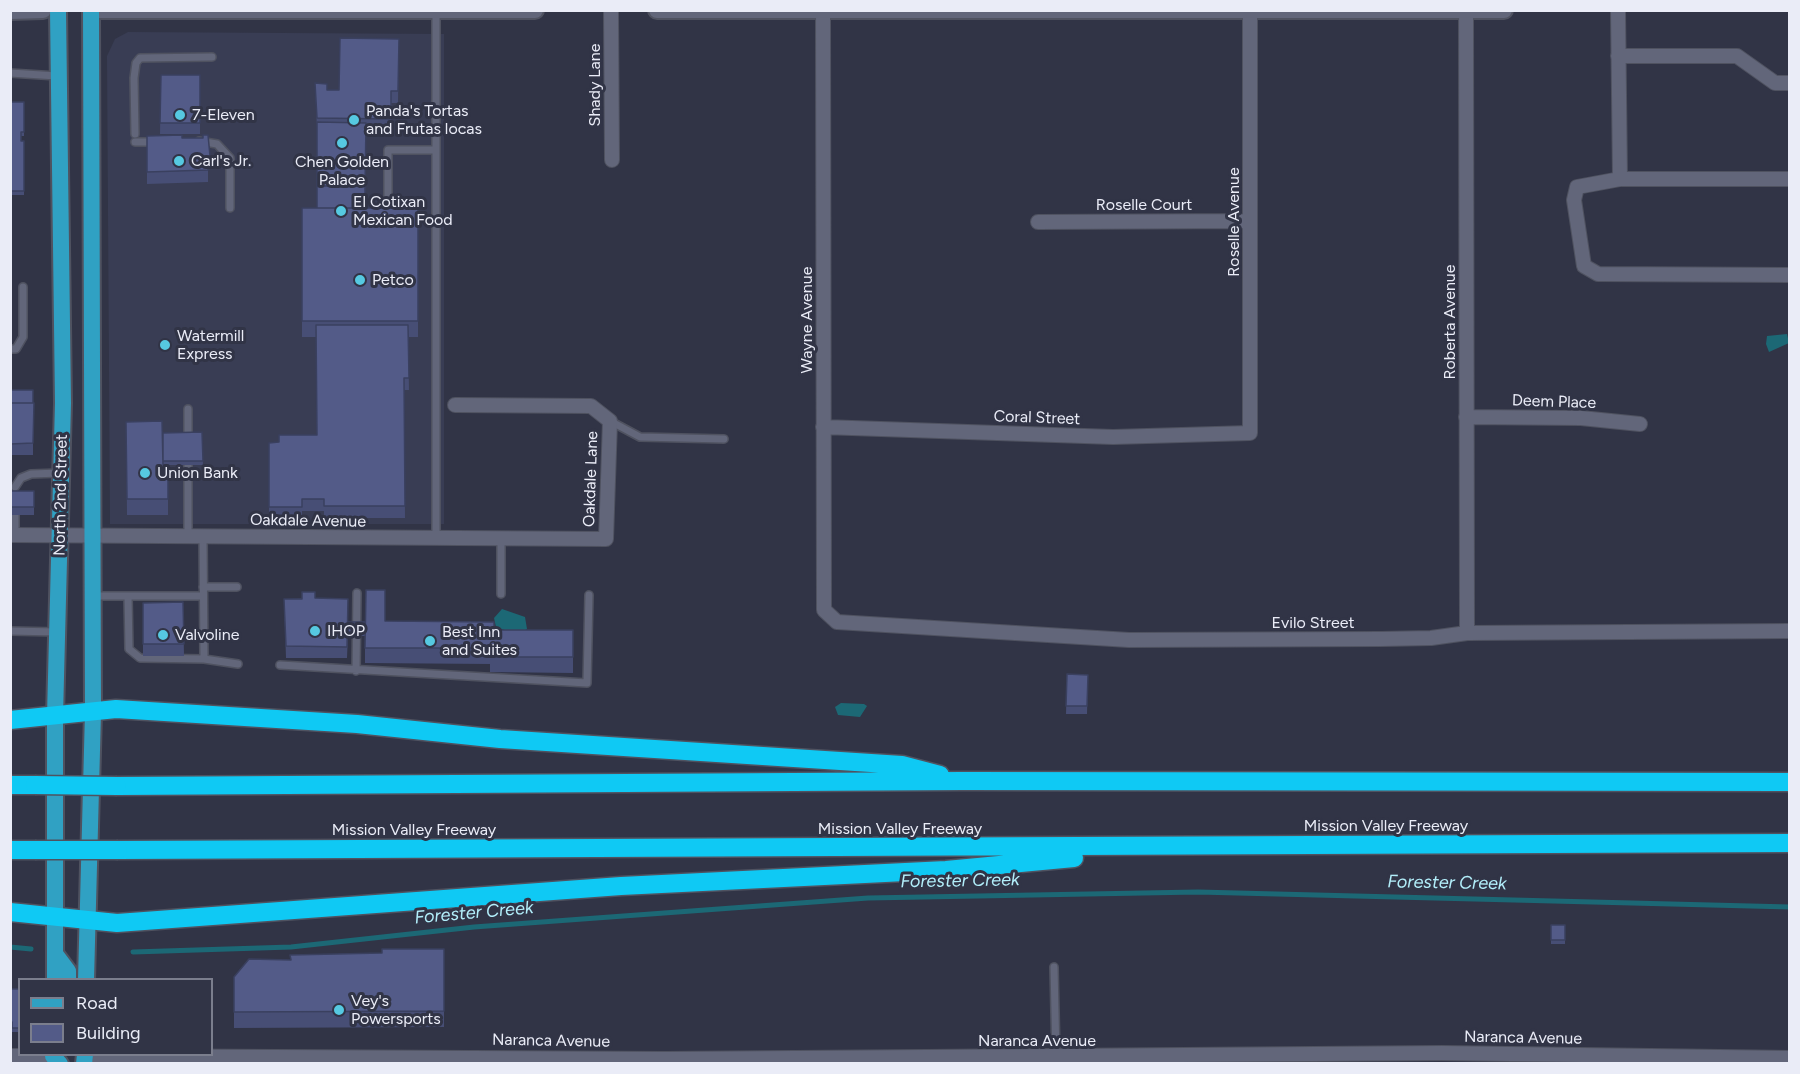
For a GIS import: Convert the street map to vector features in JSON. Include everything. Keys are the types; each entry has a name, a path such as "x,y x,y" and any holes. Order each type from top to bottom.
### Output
{"highway":[{"path":"10,720 116,709 357,724 512,739 902,765 962,781"},
{"path":"10,785 962,781 1790,782"},
{"name":"Mission Valley Freeway","path":"10,850 1790,843"},
{"path":"10,912 117,923 621,886 946,870 1184,847"}],"main road":[{"name":"North 2nd Street","path":"55,978 57,916 55,716 63,403 58,10"},
{"name":"North 2nd Street","path":"86,978 93,712 92,10"},
{"path":"56,955 68,971 68,978"}],"street":[{"path":"10,11 43,10"},
{"path":"92,10 535,10"},
{"name":"Shady Lane","path":"611,10 612,160"},
{"path":"657,10 824,12 1503,10"},
{"path":"1618,10 1620,179"},
{"name":"Roselle Avenue","path":"1250,11 1250,433"},
{"name":"Roberta Avenue","path":"1466,11 1467,633"},
{"name":"Wayne Avenue","path":"824,12 824,610 837,622"},
{"path":"1618,56 1737,56 1775,83 1790,83"},
{"path":"1790,179 1620,179 1577,187 1574,200 1584,266 1598,274 1790,275"},
{"name":"Roselle Court","path":"1038,222 1250,220"},
{"path":"455,405 591,406 610,421"},
{"name":"Deem Place","path":"1466,417 1581,418 1640,424"},
{"name":"Oakdale Lane","path":"606,539 610,421"},
{"name":"Coral Street","path":"824,427 1113,437 1250,433"},
{"name":"Oakdale Avenue","path":"13,535 606,539"},
{"name":"Evilo Street","path":"837,622 1129,640 1381,639 1431,638 1467,633 1790,631"},
{"path":"10,1056 55,1059"},
{"name":"Naranca Avenue","path":"84,1057 665,1061 1056,1058 1724,1061 1790,1058"}],"lane":[{"path":"436,11 436,538"},
{"path":"168,142 135,138 136,63 141,58 212,57"},
{"path":"10,73 60,76"},
{"path":"189,141 218,144 230,158 230,207"},
{"path":"388,214 388,150 436,150"},
{"path":"10,349 16,349 23,337 23,287"},
{"path":"188,409 195,536 203,587 204,659"},
{"path":"610,421 640,437 723,439"},
{"path":"14,499 13,483 21,478 31,474 60,473"},
{"path":"13,535 15,515"},
{"path":"501,538 501,594"},
{"path":"203,587 237,587"},
{"path":"356,671 357,593"},
{"path":"279,664 320,665 356,671 587,683 589,595"},
{"path":"92,596 203,596"},
{"path":"128,596 129,649 140,658 204,659 238,664"},
{"path":"10,631 57,632"},
{"path":"1054,967 1056,1058"}],"shaded area":[{"path":"128,32 444,34 444,524 110,524 107,56 115,39"},
{"path":"1787,334 1789,343 1769,352 1766,344 1767,336"},
{"path":"502,609 525,617 527,629 519,635 496,627 494,618"},
{"path":"841,703 867,706 860,717 838,715 835,707"}],"building":[{"path":"340,38 399,39 398,91 391,91 391,119 317,118 315,83 327,84 327,90 339,90"},
{"name":"7-Eleven","path":"161,75 200,75 200,123 160,123"},
{"path":"10,102 24,102 24,132 21,132 21,141 24,141 24,191 10,191"},
{"path":"317,122 366,123 365,188 365,186 317,186"},
{"name":"Carl's Jr.","path":"182,135 182,138 203,138 203,135 208,135 210,156 208,156 208,170 147,172 147,136"},
{"path":"317,186 365,186 365,208 317,208"},
{"name":"Petco","path":"302,208 418,208 418,321 302,321"},
{"path":"316,325 408,325 409,378 404,378 405,506 324,506 324,499 302,499 302,507 269,507 269,443 279,442 279,435 317,435"},
{"path":"10,390 33,390 33,403 10,403"},
{"path":"10,403 34,403 33,443 10,444"},
{"name":"Union Bank","path":"162,421 163,465 168,465 168,499 127,499 126,422"},
{"path":"202,432 203,461 163,461 163,433"},
{"path":"10,491 34,491 34,507 10,507"},
{"path":"366,590 385,590 385,621 494,622 494,630 573,630 573,657 490,657 490,648 365,648"},
{"name":"IHOP","path":"302,592 315,592 315,598 348,599 347,647 286,646 284,599 302,599"},
{"name":"Valvoline","path":"183,602 184,644 143,644 143,603"},
{"path":"348,622 365,622 365,632 348,632"},
{"path":"1067,674 1088,675 1087,706 1066,706"},
{"path":"1551,925 1565,925 1565,940 1551,940"},
{"name":"Vey's Powersports","path":"382,949 444,949 444,1011 234,1012 234,977 249,959 291,960 290,955 382,953"},
{"path":"10,989 18,989 18,1028 12,1028 12,1022 10,1022"}],"waterway":[{"name":"Forester Creek","path":"133,952 291,947 474,927 868,898 1198,892 1790,907"},
{"name":"Forester Creek","path":"10,947 31,949"}],"place":[{"name":"7-Eleven","path":"180,115"},
{"name":"Panda's Tortas and Frutas locas","path":"354,120"},
{"name":"Chen Golden Palace","path":"342,143"},
{"name":"Carl's Jr.","path":"179,161"},
{"name":"El Cotixan Mexican Food","path":"341,211"},
{"name":"Petco","path":"360,280"},
{"name":"Watermill Express","path":"165,345"},
{"name":"Union Bank","path":"145,473"},
{"name":"IHOP","path":"315,631"},
{"name":"Valvoline","path":"163,635"},
{"name":"Best Inn and Suites","path":"430,641"},
{"name":"Vey's Powersports","path":"339,1010"}]}
